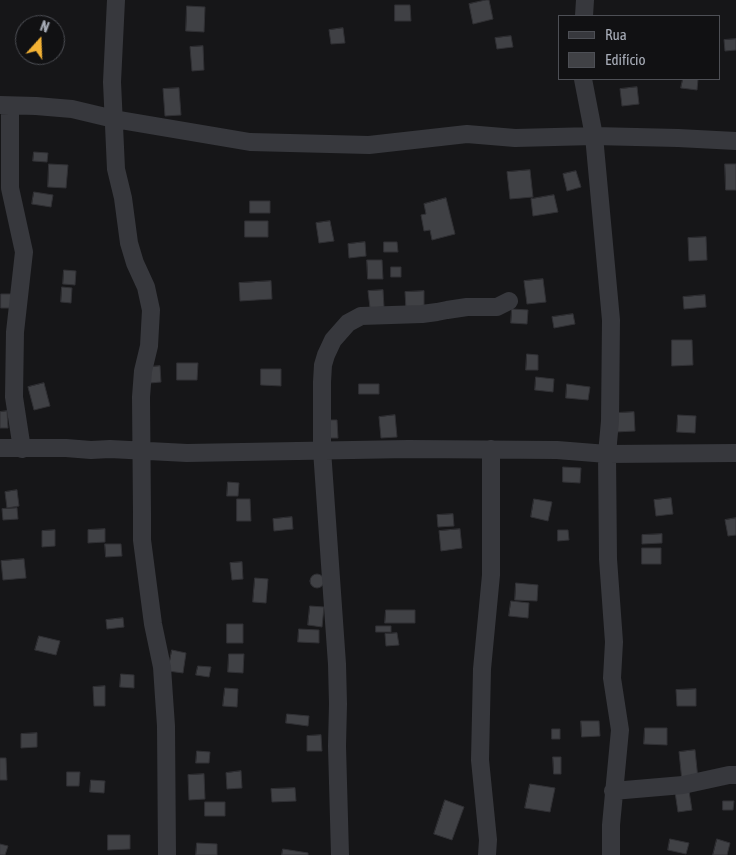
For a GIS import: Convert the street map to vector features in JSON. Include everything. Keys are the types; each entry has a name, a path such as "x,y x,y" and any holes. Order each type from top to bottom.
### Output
{"street":[{"path":"116,0 112,82 116,169 130,243 135,263 146,287 151,310 149,346 143,371 141,451 142,540 153,624 162,667 166,726 166,855"},
{"path":"584,15 585,0"},
{"path":"583,80 594,136 611,320 610,421 607,454 608,559 614,642 612,678 620,730 613,791 611,855"},
{"path":"22,449 14,397 15,332 24,252 10,188 5,106 72,109 114,119 250,142 370,145 467,134 516,138 594,136 736,141"},
{"path":"340,855 337,664 322,450 323,365 326,355 333,340 348,324 361,316 422,314 467,307 497,307 509,301"},
{"path":"0,448 186,452 491,449 557,450 607,454 736,453"},
{"path":"487,855 488,840 480,760 482,668 491,575 491,449"},
{"path":"613,791 683,785 736,775"}],"building":[{"path":"489,0 493,19 473,24 469,4"},
{"path":"395,5 410,5 411,21 395,21"},
{"path":"187,6 205,7 204,32 186,31"},
{"path":"343,28 345,43 331,44 329,30"},
{"path":"511,36 513,47 497,49 495,38"},
{"path":"736,39 736,50 725,51 724,40"},
{"path":"203,46 204,70 192,71 190,47"},
{"path":"683,80 698,80 697,90 681,88"},
{"path":"637,87 639,104 622,106 620,89"},
{"path":"179,88 181,115 165,116 163,89"},
{"path":"34,152 48,153 47,162 33,161"},
{"path":"49,164 68,165 66,188 48,187"},
{"path":"725,164 736,164 736,190 726,190"},
{"path":"530,170 533,197 510,199 507,172"},
{"path":"576,171 581,187 567,191 563,174"},
{"path":"34,192 53,195 51,207 32,204"},
{"path":"554,195 558,212 533,216 531,199"},
{"path":"446,198 455,234 432,240 430,230 424,231 421,215 426,214 424,204"},
{"path":"250,201 270,201 270,213 250,213"},
{"path":"245,221 268,221 268,237 245,237"},
{"path":"330,221 334,241 319,243 316,223"},
{"path":"706,237 707,260 689,261 688,238"},
{"path":"365,242 366,256 349,258 348,244"},
{"path":"384,242 397,242 398,252 384,252"},
{"path":"367,260 382,260 383,279 368,279"},
{"path":"391,267 401,267 401,277 391,277"},
{"path":"64,270 76,271 75,285 63,284"},
{"path":"543,279 546,302 527,304 524,281"},
{"path":"271,281 272,299 240,301 239,283"},
{"path":"62,287 72,288 71,303 61,302"},
{"path":"383,290 384,307 370,308 368,291"},
{"path":"424,291 424,309 406,310 405,292"},
{"path":"1,294 12,294 12,308 1,308"},
{"path":"705,295 706,307 684,309 683,297"},
{"path":"512,309 528,310 527,324 511,323"},
{"path":"573,314 575,324 554,328 552,317"},
{"path":"672,340 692,340 693,365 672,366"},
{"path":"527,354 538,355 538,370 526,370"},
{"path":"177,363 198,363 197,380 177,380"},
{"path":"160,366 161,382 150,383 149,367"},
{"path":"261,369 281,369 281,386 261,385"},
{"path":"536,377 554,379 553,392 535,390"},
{"path":"44,383 50,406 34,410 28,387"},
{"path":"359,384 379,384 379,394 359,394"},
{"path":"567,384 590,387 588,400 566,398"},
{"path":"7,411 8,428 0,428 0,412"},
{"path":"634,412 635,431 616,432 616,413"},
{"path":"395,415 397,437 381,438 379,417"},
{"path":"678,415 696,416 695,433 677,432"},
{"path":"326,420 337,420 338,438 326,438"},
{"path":"563,467 581,468 580,483 563,482"},
{"path":"228,482 239,483 238,496 227,496"},
{"path":"17,490 19,506 7,508 5,492"},
{"path":"671,498 673,514 656,516 654,500"},
{"path":"237,499 250,499 251,521 237,521"},
{"path":"534,499 552,502 548,521 531,517"},
{"path":"17,508 18,519 3,520 2,509"},
{"path":"453,514 454,526 438,527 437,515"},
{"path":"292,517 293,529 274,531 273,519"},
{"path":"736,518 736,535 728,536 725,520"},
{"path":"105,529 105,542 88,543 88,530"},
{"path":"460,529 462,548 441,551 439,531"},
{"path":"55,530 55,546 42,547 42,531"},
{"path":"558,530 568,530 569,540 558,541"},
{"path":"662,534 662,543 642,544 642,535"},
{"path":"105,544 121,544 122,556 106,557"},
{"path":"642,548 661,548 661,564 642,564"},
{"path":"24,559 26,578 3,580 1,561"},
{"path":"242,562 243,579 232,580 230,563"},
{"path":"317,574 322,576 324,581 322,586 317,588 312,586 310,581 312,576"},
{"path":"255,578 268,579 266,603 253,602"},
{"path":"516,583 538,585 537,601 515,600"},
{"path":"511,601 529,603 528,618 509,616"},
{"path":"310,606 324,607 322,627 308,625"},
{"path":"386,610 415,610 415,623 385,623"},
{"path":"123,618 124,627 107,629 106,620"},
{"path":"227,624 243,624 243,643 227,643"},
{"path":"376,626 391,626 391,632 376,632"},
{"path":"299,629 319,630 319,643 298,642"},
{"path":"397,633 399,645 386,646 385,634"},
{"path":"39,636 60,641 56,655 35,650"},
{"path":"172,650 186,653 183,673 168,671"},
{"path":"229,654 244,654 243,673 228,672"},
{"path":"198,666 211,667 209,677 196,675"},
{"path":"121,674 134,675 134,688 120,687"},
{"path":"105,686 105,706 94,706 93,687"},
{"path":"225,688 238,689 237,707 223,706"},
{"path":"696,689 696,706 677,706 676,690"},
{"path":"287,714 309,716 308,726 286,723"},
{"path":"581,721 599,721 600,736 582,737"},
{"path":"645,728 667,728 667,745 644,744"},
{"path":"552,729 560,729 560,739 552,739"},
{"path":"37,733 37,747 21,748 21,734"},
{"path":"321,735 322,751 307,751 307,736"},
{"path":"695,750 698,779 682,781 679,752"},
{"path":"197,751 210,752 209,763 196,763"},
{"path":"553,757 561,757 561,774 554,774"},
{"path":"0,758 6,758 7,780 0,780"},
{"path":"241,771 242,788 227,789 226,773"},
{"path":"67,772 80,772 79,786 67,786"},
{"path":"204,774 205,799 189,800 188,775"},
{"path":"91,780 105,781 104,793 90,792"},
{"path":"530,784 555,788 550,812 525,808"},
{"path":"295,788 296,801 272,802 271,789"},
{"path":"689,791 692,810 678,812 675,792"},
{"path":"445,800 464,807 452,840 434,834"},
{"path":"723,801 734,801 733,810 723,810"},
{"path":"205,802 225,802 225,816 205,816"},
{"path":"108,835 130,835 130,849 108,850"},
{"path":"670,839 689,843 686,854 668,850"},
{"path":"717,839 730,843 727,855 713,855"},
{"path":"197,843 217,844 217,855 196,855"},
{"path":"0,844 8,846 5,855 0,855"},
{"path":"283,849 308,853 308,855 282,855"}]}
